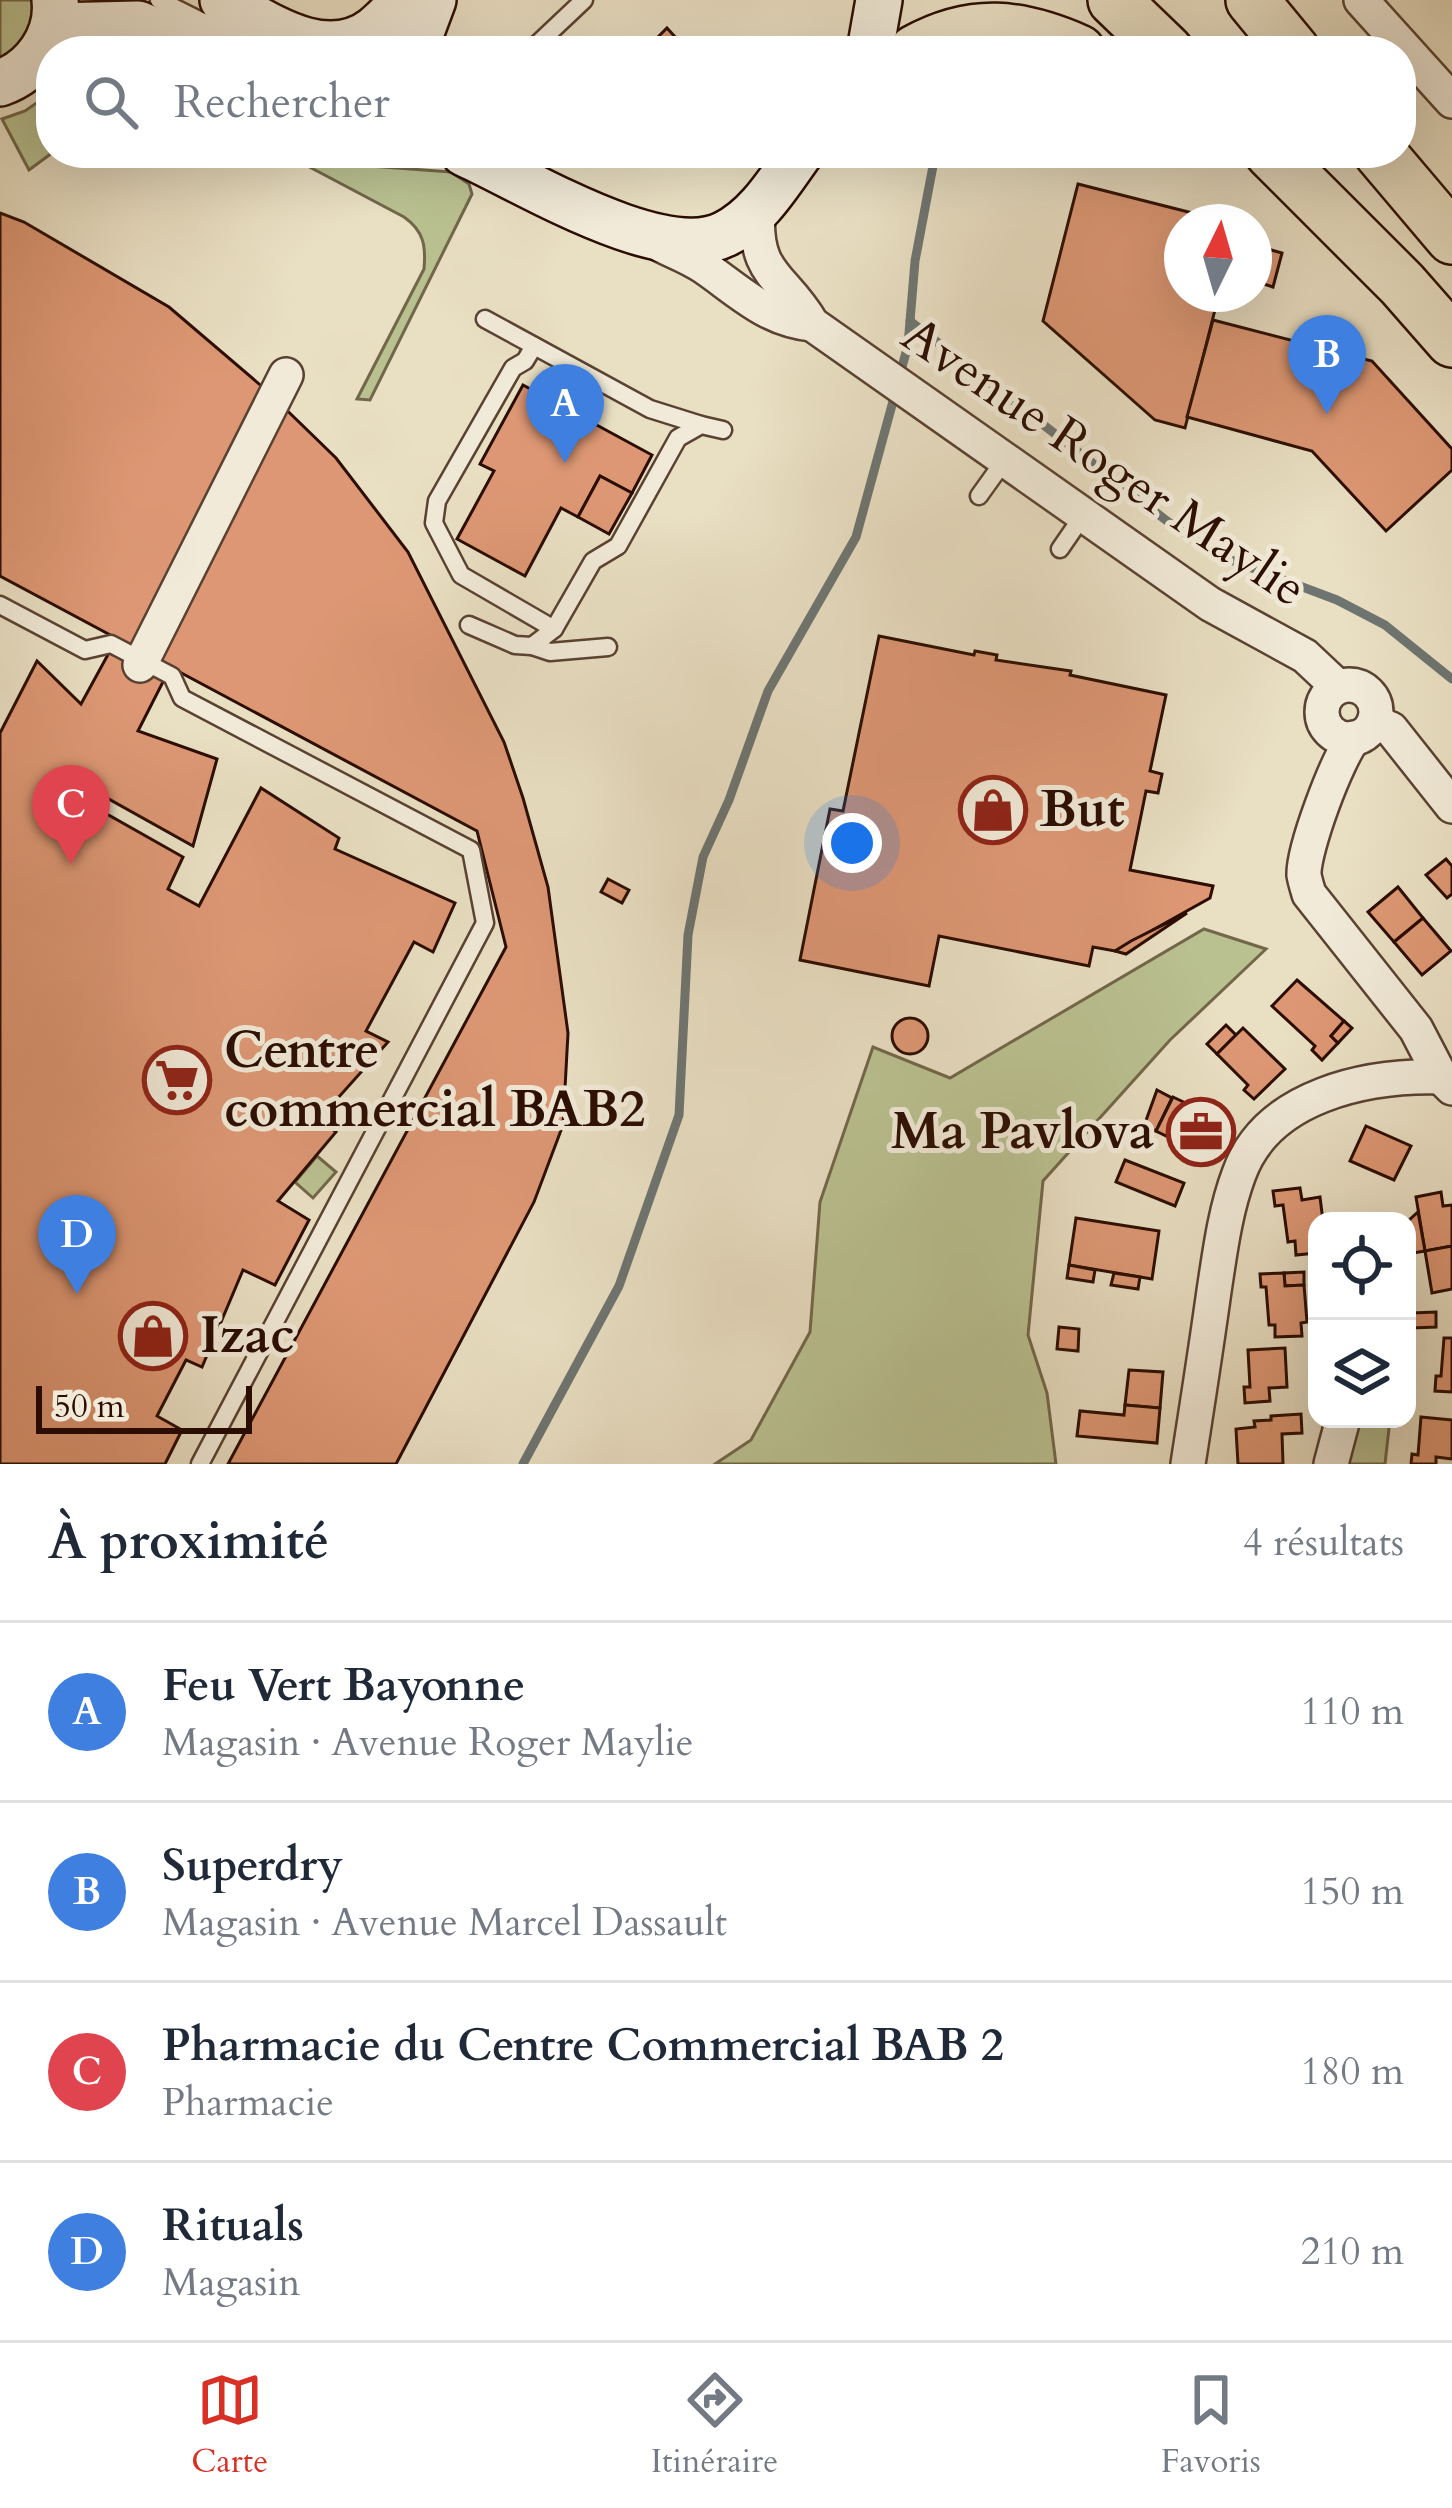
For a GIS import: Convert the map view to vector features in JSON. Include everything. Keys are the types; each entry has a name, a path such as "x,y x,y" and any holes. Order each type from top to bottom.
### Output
{"main road":[{"path":"1114,0 1151,36"},
{"path":"1252,0 1282,36"},
{"path":"946,36 957,31 982,36"},
{"path":"1252,168 1402,284"},
{"path":"1286,168 1452,341"},
{"path":"1393,168 1452,238"}],"street":[{"path":"223,0 295,36"},
{"path":"363,36 395,10 400,0"},
{"path":"420,36 433,0"},
{"path":"873,36 879,0"},
{"path":"1361,0 1393,36"},
{"path":"54,13 137,24 165,36"},
{"path":"0,83 32,64 36,55"},
{"path":"1416,61 1452,101"},
{"path":"497,168 638,233 679,241 720,237 758,209 789,168"},
{"name":"Avenue Roger Maylie","path":"758,209 758,250 775,280 812,323 1210,604 1305,656 1338,687 1364,689 1375,704 1364,730"},
{"name":"Avenue Roger Maylie","path":"638,233 694,261 752,303 791,322 812,323"},
{"path":"141,662 286,375"},
{"path":"1188,1464 1222,1241 1240,1171 1261,1137 1287,1112 1330,1092 1365,1084 1446,1082 1416,1029 1309,894 1304,872 1333,773 1364,730 1391,729 1452,806"},
{"path":"1331,1464 1341,1428"}],"lane":[{"path":"160,0 231,36"},
{"path":"546,36 584,0"},
{"path":"484,319 650,409 722,430"},
{"path":"534,346 525,361 513,368 437,501 434,523 461,574 554,629"},
{"path":"650,409 678,438"},
{"path":"532,646 554,629 593,561 618,546 678,438 701,425"},
{"path":"979,496 1004,461"},
{"path":"1060,549 1082,517"},
{"path":"0,605 85,650 111,644 172,676 182,698 471,850 485,923 200,1464"},
{"path":"469,625 515,645 550,652 608,647"}],"green space":[{"path":"0,0 35,0 26,36 0,62"},
{"path":"36,103 36,165 29,170 2,119"},
{"path":"311,168 451,172 469,184 472,194 370,400 357,399 424,269 422,240 404,217"},
{"path":"1204,929 1266,949 1170,1040 1043,1181 1028,1335 1047,1393 1056,1464 715,1464 751,1440 810,1332 820,1202 873,1047 950,1078"},
{"path":"317,1156 336,1172 313,1198 295,1182"},
{"path":"1348,1428 1389,1428 1385,1464 1338,1464"}],"building":[{"path":"1078,184 1164,206 1164,312 1214,312 1185,428 1155,420 1043,321"},
{"path":"0,213 24,222 169,307 336,458 408,552 504,742 523,798 548,887 568,1033 563,1125 534,1202 396,1464 228,1464 506,947 477,831 0,576"},
{"path":"1272,250 1282,253 1272,287"},
{"path":"1213,320 1372,361 1452,449 1452,470 1386,531 1312,451 1187,417"},
{"path":"523,385 652,455 632,493 600,476 578,517 561,508 525,576 457,539 494,471 480,464"},
{"path":"600,476 632,493 609,534 578,517"},
{"name":"But","path":"879,636 974,655 975,651 997,655 996,660 1071,671 1070,675 1166,695 1150,771 1162,774 1158,793 1146,791 1130,870 1213,886 1210,898 1115,951 1093,947 1089,966 939,936 929,986 800,960 830,809 843,811"},
{"name":"Centre commercial BAB2","path":"111,649 165,678 138,731 217,759 193,846 96,792 91,805 183,857 168,889 199,906 261,788 339,838 335,849 455,903 433,952 414,942 366,1031 388,1042 320,1118 336,1132 278,1201 309,1220 275,1285 243,1270 202,1367 186,1360 157,1416 182,1430 165,1464 0,1464 0,733 37,661 81,704"},
{"path":"1446,859 1452,866 1452,894 1447,898 1426,875"},
{"path":"608,879 629,890 622,903 601,892"},
{"path":"1398,887 1423,918 1394,942 1368,912"},
{"path":"1187,913 1126,954 1115,951 1131,941"},
{"path":"1423,918 1451,951 1422,975 1394,942"},
{"path":"1297,980 1344,1021 1331,1036 1338,1043 1322,1060 1312,1050 1315,1046 1272,1006"},
{"path":"910,1018 923,1023 928,1036 923,1049 910,1054 897,1049 892,1036 897,1023"},
{"path":"1344,1021 1352,1028 1338,1043 1331,1036"},
{"path":"1226,1025 1236,1035 1217,1054 1207,1044"},
{"path":"1243,1028 1285,1069 1254,1099 1244,1090 1248,1085 1217,1054"},
{"path":"1157,1090 1172,1098 1156,1131 1144,1126"},
{"path":"1173,1097 1217,1118 1201,1153 1156,1131"},
{"path":"1366,1126 1411,1146 1394,1180 1350,1161"},
{"path":"1125,1160 1184,1183 1175,1206 1116,1182"},
{"path":"1300,1188 1302,1200 1320,1197 1322,1212 1308,1212 1308,1254 1296,1255 1295,1241 1288,1242 1283,1205 1275,1206 1273,1191"},
{"path":"1441,1192 1443,1206 1452,1205 1452,1246 1425,1251 1416,1197"},
{"path":"1416,1214 1425,1251 1416,1252"},
{"path":"1076,1218 1159,1231 1152,1279 1069,1265"},
{"path":"1452,1246 1452,1289 1432,1293 1425,1251"},
{"path":"1069,1265 1095,1270 1093,1282 1067,1278"},
{"path":"1304,1272 1304,1285 1285,1286 1284,1273"},
{"path":"1114,1273 1140,1277 1138,1289 1111,1285"},
{"path":"1284,1273 1285,1286 1304,1285 1307,1322 1301,1323 1302,1336 1275,1337 1275,1325 1269,1325 1266,1287 1261,1287 1260,1274"},
{"path":"1436,1312 1436,1327 1416,1328 1416,1313"},
{"path":"1059,1327 1079,1329 1078,1351 1057,1349"},
{"path":"1444,1338 1452,1338 1452,1392 1435,1391"},
{"path":"1285,1348 1287,1387 1269,1388 1270,1401 1245,1403 1244,1387 1250,1387 1248,1350"},
{"path":"1129,1370 1163,1372 1160,1408 1125,1405"},
{"path":"1125,1405 1160,1408 1157,1443 1077,1436 1080,1411 1124,1415"},
{"path":"1301,1414 1302,1433 1282,1434 1283,1464 1238,1464 1236,1429 1255,1427 1254,1421 1271,1420 1271,1416"},
{"path":"1421,1417 1452,1420 1452,1459 1436,1457 1436,1464 1411,1464 1412,1454 1418,1455"}],"waterway":[{"path":"899,378 908,345 915,261 933,168"},
{"path":"910,321 1215,554 1337,600 1385,625 1452,679"},
{"path":"523,1464 619,1286 679,1115 688,935 703,857 768,691 856,537 895,394"}],"place":[{"name":"Superdry","path":"1327,414"},
{"name":"Feu Vert Bayonne","path":"565,463"},
{"name":"But","path":"993,810"},
{"name":"Pharmacie du Centre Commercial BAB 2","path":"71,864"},
{"name":"Centre commercial BAB2","path":"177,1080"},
{"name":"Ma Pavlova","path":"1201,1132"},
{"name":"Rituals","path":"77,1294"},
{"name":"Izac","path":"153,1336"}]}
